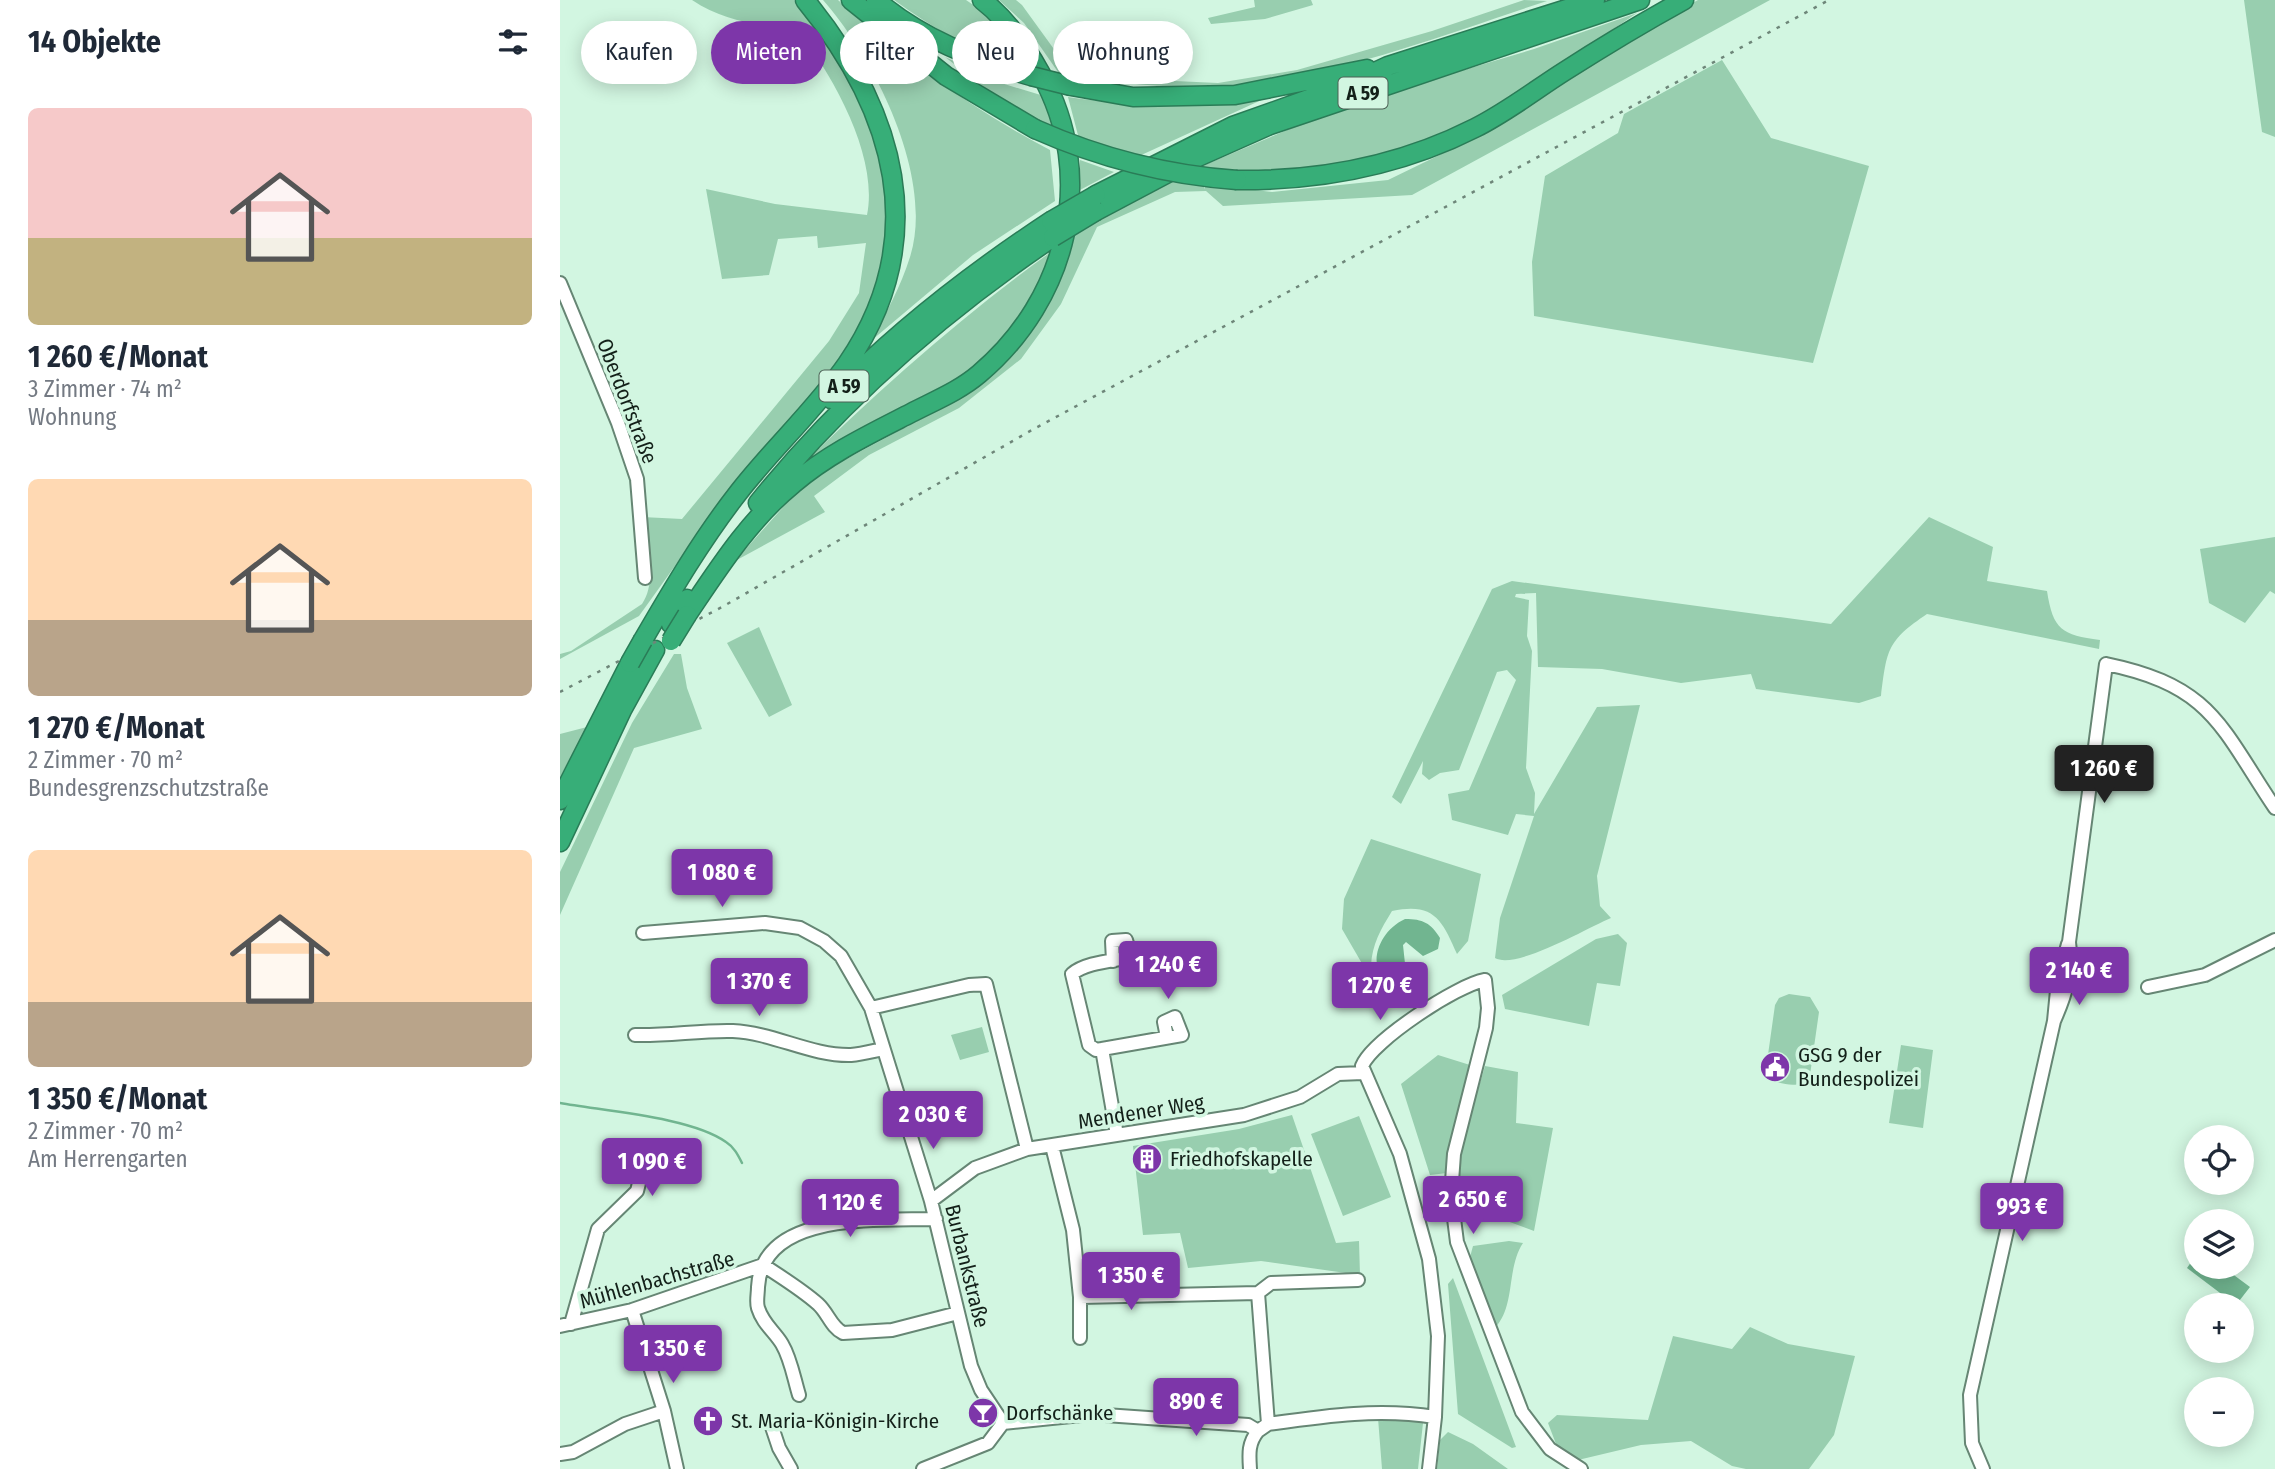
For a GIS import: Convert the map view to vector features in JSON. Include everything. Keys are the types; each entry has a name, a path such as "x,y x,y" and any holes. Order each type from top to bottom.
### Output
{"highway":[{"path":"560,842 659,636 684,599 702,541 737,494 847,363 876,311 888,271 895,211 891,162 885,139 858,78 804,0"},
{"path":"851,0 946,76 1035,129 1082,149 1146,168 1237,180 1305,178 1349,171 1435,146 1496,117 1620,36 1685,0"},
{"path":"876,0 918,30 962,52 1031,76 1133,97 1235,95 1388,66"},
{"name":"A 59","path":"684,599 714,575 770,504 801,477 828,457 951,393 978,375 1001,353 1027,320 1051,282 1070,215 1070,158 1064,126 1053,95 1030,54 1009,26 982,0"},
{"name":"A 59","path":"560,800 630,663 659,636 759,478 849,381 949,294 1052,229 1222,131 1345,86 1388,66 1595,0"},
{"name":"A 59","path":"1096,203 1270,125 1640,0"}],"street":[{"name":"Oberdorfstraße","path":"560,284 618,423 637,479 645,578"},
{"path":"1983,1469 1972,1443 1970,1395 2054,1021 2060,966 2069,942 2106,664 2161,678 2196,698 2227,734 2275,808"},
{"name":"Burbankstraße","path":"643,933 765,923 800,928 824,941 841,956 871,1008 931,1201 971,1366 981,1390 1003,1423"},
{"path":"2148,987 2205,975 2275,940"},
{"path":"1113,961 1077,969 1072,974 1089,1045 1096,1050 1167,1037"},
{"path":"871,1008 969,985 986,984 1027,1149"},
{"path":"1429,1469 1435,1417 1437,1326 1425,1237 1392,1132 1363,1073 1364,1061 1386,1037 1485,985 1486,1028 1454,1154 1451,1195 1457,1242 1526,1420 1550,1449 1581,1469"},
{"path":"635,1035 673,1036 733,1031 770,1037 822,1052 851,1055 884,1049"},
{"path":"1102,1049 1116,1135"},
{"name":"Mendener Weg","path":"931,1201 975,1168 1027,1149 1244,1115 1300,1097 1339,1074 1363,1073"},
{"path":"1052,1146 1073,1230 1080,1297 1080,1338"},
{"path":"566,1325 598,1229 637,1191 643,1168"},
{"path":"763,1265 774,1251 798,1231 842,1223 936,1219"},
{"name":"Mühlenbachstraße","path":"566,1325 632,1310 763,1265"},
{"name":"Mühlenbachstraße","path":"763,1265 807,1295 821,1307 836,1329 843,1333 892,1330 958,1314"},
{"name":"Mühlenbachstraße","path":"763,1265 759,1276 757,1305 764,1324 783,1346 799,1395"},
{"path":"1080,1297 1258,1293 1271,1283 1358,1280"},
{"path":"1250,1469 1249,1449 1263,1427 1258,1293"},
{"path":"632,1310 664,1411 677,1469"},
{"path":"560,1454 573,1452 625,1424 664,1411"},
{"path":"923,1469 988,1443 1003,1423 1091,1414 1263,1427 1354,1412 1393,1411 1435,1417"},
{"path":"771,1424 779,1448 791,1469"}],"shaded area":[{"path":"692,0 794,0 810,21 742,21"},
{"path":"823,0 838,0 862,21 840,21"},
{"path":"894,0 966,0 995,21 952,21 952,37 938,29 938,21 925,21"},
{"path":"999,0 1016,0 1022,5 1034,21 1022,21"},
{"path":"1254,0 1311,0 1313,5 1265,19 1211,24 1208,18 1255,7"},
{"path":"1524,0 1547,1 1392,52 1313,73 1233,85 1138,84 1218,83 1297,70 1432,31"},
{"path":"1698,0 1770,0 1412,195 1223,206 1206,191 1175,192 1097,227 1061,304 1021,359 959,408 869,455 814,496 825,512 735,561 794,495 833,466 953,402 1000,368 1035,327 1057,288 1075,235 1127,200 1165,182 1202,183 1205,189 1205,184 1272,192 1388,180 1499,126 1633,37"},
{"path":"2244,0 2275,0 2275,137 2262,132"},
{"path":"1637,13 1544,77 1478,118 1409,150 1373,160 1328,167 1261,171 1193,170 1346,105 1534,49"},
{"path":"1039,28 1053,48 1053,65 1039,45"},
{"path":"826,43 840,62 840,84 850,84 880,151 889,207 881,273 867,311 835,366 731,488 639,616 560,659 560,654 571,651 642,604 647,595 650,573 642,517 682,519 829,341 859,293 866,243 818,248 817,236 778,239 769,275 722,279 706,189 775,204 867,215 869,192 866,167 850,117 826,72"},
{"path":"1722,60 1771,138 1869,166 1813,363 1534,316 1532,262 1545,176 1618,133 1624,114"},
{"path":"938,81 993,118 1050,150 1055,201 973,255 872,340 898,289 910,257 916,226 914,192 907,157 879,84 938,84"},
{"path":"980,84 1004,84 1044,96 1054,129 1005,103"},
{"path":"1068,97 1168,106 1217,104 1268,97 1137,157 1079,139"},
{"path":"1080,160 1114,172 1080,190"},
{"path":"1055,249 1018,320 987,356 943,388 799,468 923,354"},
{"path":"1929,517 1993,547 1987,581 2047,591 2056,622 2068,633 2100,640 2099,649 1927,614 1896,639 1885,667 1881,696 1859,703 1756,689 1751,674 1681,683 1602,669 1538,667 1536,593 1516,594 1515,597 1529,600 1527,636 1532,651 1526,768 1535,793 1534,814 1597,707 1640,705 1597,876 1600,906 1611,918 1535,953 1505,960 1495,958 1500,918 1534,816 1516,814 1508,835 1452,820 1448,794 1469,790 1516,680 1507,670 1497,672 1459,770 1440,773 1429,780 1422,774 1423,761 1401,804 1392,797 1492,589 1512,581 1831,624"},
{"path":"2275,537 2275,594 2270,591 2245,623 2209,603 2200,549"},
{"path":"759,627 792,705 769,717 727,643"},
{"path":"674,654 681,654 687,688 702,729 634,748 560,915 560,872 632,723"},
{"path":"587,727 560,777 560,734"},
{"path":"1371,839 1481,874 1468,941 1457,954 1435,916 1418,909 1392,911 1381,931 1373,951 1371,966 1400,989 1426,989 1417,1004 1375,986 1342,929 1344,899"},
{"path":"1405,919 1430,925 1440,938 1438,949 1423,956 1406,942 1403,945 1406,973 1403,979 1391,979 1382,975 1378,968 1379,947 1393,926"},
{"path":"1618,934 1627,943 1620,986 1597,983 1589,1026 1505,1009 1502,995 1596,939"},
{"path":"1789,994 1810,997 1819,1012 1810,1075 1803,1082 1794,1085 1774,1081 1766,1069 1775,1005 1779,998"},
{"path":"982,1027 989,1052 960,1060 951,1035"},
{"path":"1901,1045 1933,1050 1923,1128 1889,1123"},
{"path":"1438,1055 1470,1065 1447,1173 1430,1175 1401,1084"},
{"path":"1485,1066 1518,1072 1516,1123 1553,1128 1534,1231 1461,1204 1461,1155"},
{"path":"1292,1115 1336,1243 1359,1241 1360,1275 1261,1261 1188,1268 1180,1233 1143,1235 1133,1146 1239,1129"},
{"path":"1359,1116 1391,1197 1343,1216 1311,1134"},
{"path":"1509,1241 1523,1243 1514,1264 1506,1309 1495,1328 1470,1257 1473,1246"},
{"path":"1453,1278 1516,1447 1512,1448 1458,1414 1448,1284"},
{"path":"2202,1279 2239,1279 2250,1287 2245,1293 2220,1293"},
{"path":"1750,1327 1788,1344 1855,1356 1834,1435 1809,1469 1746,1469 1732,1466 1691,1441 1641,1445 1578,1460 1556,1444 1548,1423 1557,1415 1648,1420 1673,1336 1732,1349"},
{"path":"1420,1417 1423,1423 1418,1469 1382,1469 1378,1418"},
{"path":"1448,1432 1473,1444 1508,1469 1437,1469 1440,1440"}],"waterway":[{"path":"560,1103 691,1126 711,1133 729,1144 742,1163"}],"railway":[{"path":"560,692 722,607 1032,430 1829,0"}],"place":[{"name":"GSG 9 der Bundespolizei","path":"1775,1067"},
{"name":"Friedhofskapelle","path":"1147,1159"},
{"name":"Dorfschänke","path":"983,1413"},
{"name":"St. Maria-Königin-Kirche","path":"708,1421"}]}
